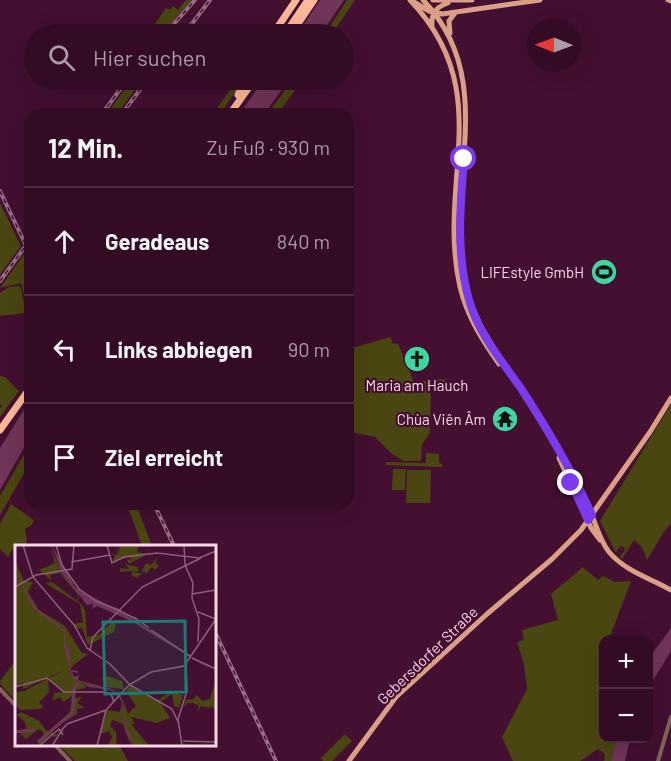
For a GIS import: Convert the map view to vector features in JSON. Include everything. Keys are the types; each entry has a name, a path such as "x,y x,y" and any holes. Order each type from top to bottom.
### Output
{"highway":[{"path":"280,24 296,0"},
{"path":"286,24 302,0"},
{"path":"292,24 308,0"},
{"path":"298,24 314,0"},
{"path":"233,108 242,90"},
{"path":"230,108 246,90"},
{"path":"0,422 24,389"},
{"path":"0,430 24,396"}],"main road":[{"path":"410,0 442,14 540,0"},
{"path":"410,0 434,29 448,57 459,99 460,125 454,243 465,304 480,336 527,404 555,452 611,555 621,563 671,590"},
{"path":"423,0 446,29 460,61 464,80 466,125 460,195 460,238 469,300 486,338 553,439 590,518"},
{"path":"433,0 471,0"},
{"path":"434,29 432,17 434,12 439,6 452,1"},
{"path":"450,37 449,21 455,13"},
{"path":"434,29 446,29"},
{"path":"455,78 464,80"},
{"name":"Gebersdorfer Straße","path":"349,761 392,702 563,548 590,518 671,398"}],"street":[{"path":"0,690 15,705"},
{"path":"657,761 671,717"},
{"path":"56,746 70,761"}],"shaded area":[{"path":"186,0 192,0 171,24 155,24 166,8 170,10 173,6 178,10"},
{"path":"320,0 344,0 328,24 304,24"},
{"path":"347,0 355,0 339,24 331,24"},
{"path":"124,90 135,90 121,108 111,108"},
{"path":"230,90 237,90 224,108 217,108"},
{"path":"257,90 282,90 268,108 243,108"},
{"path":"285,90 295,90 282,108 272,108"},
{"path":"0,203 21,246 0,275"},
{"path":"24,254 24,294 21,283 0,288"},
{"path":"19,286 21,288 24,313 0,316 0,293 9,287"},
{"path":"391,337 392,343 398,344 414,382 445,379 449,385 431,386 430,432 422,445 421,461 404,461 392,454 375,437 354,432 354,347"},
{"path":"0,376 5,377 19,391 0,417 2,405 0,404"},
{"path":"671,404 671,524 647,560 642,547 634,540 622,559 620,557 625,550 624,547 620,546 616,553 600,521"},
{"path":"24,410 24,448 0,490 0,448"},
{"path":"426,453 439,454 439,463 442,467 386,465 386,462 426,463"},
{"path":"24,454 24,473 0,515 0,496"},
{"path":"393,469 406,469 405,490 392,490"},
{"path":"407,470 431,470 430,503 406,503"},
{"path":"11,504 34,520 32,525 25,529 27,541 25,545 15,545 15,549 11,551 8,557 0,549 0,524"},
{"path":"129,510 138,510 152,545 142,545"},
{"path":"583,567 598,580 603,576 615,582 631,581 611,635 599,635 599,743 616,743 611,761 604,761 605,754 598,749 580,761 513,761 502,737 527,689 524,664 517,642 524,640 522,630 558,620 551,594"},
{"path":"671,628 671,651 653,680 653,653"},
{"path":"15,661 15,700 0,681"},
{"path":"345,734 352,741 332,761 323,761 321,758"},
{"path":"616,743 629,743 625,761 611,761"},
{"path":"60,746 120,746 128,761 75,761"}],"railway":[{"path":"174,24 195,0"},
{"path":"192,24 210,0"},
{"path":"106,108 120,90"},
{"path":"126,108 140,90"},
{"path":"0,191 24,241"},
{"path":"0,281 24,248"},
{"path":"157,510 174,545"},
{"path":"216,634 276,761"}],"place":[{"name":"LIFEstyle GmbH","path":"604,272"},
{"name":"Maria am Hauch","path":"417,359"},
{"name":"Chùa Viên Âm","path":"505,419"}],"route":[{"path":"464,159 460,241 464,276 471,305 486,338 539,416 562,455 592,515 588,520 571,483"}]}
